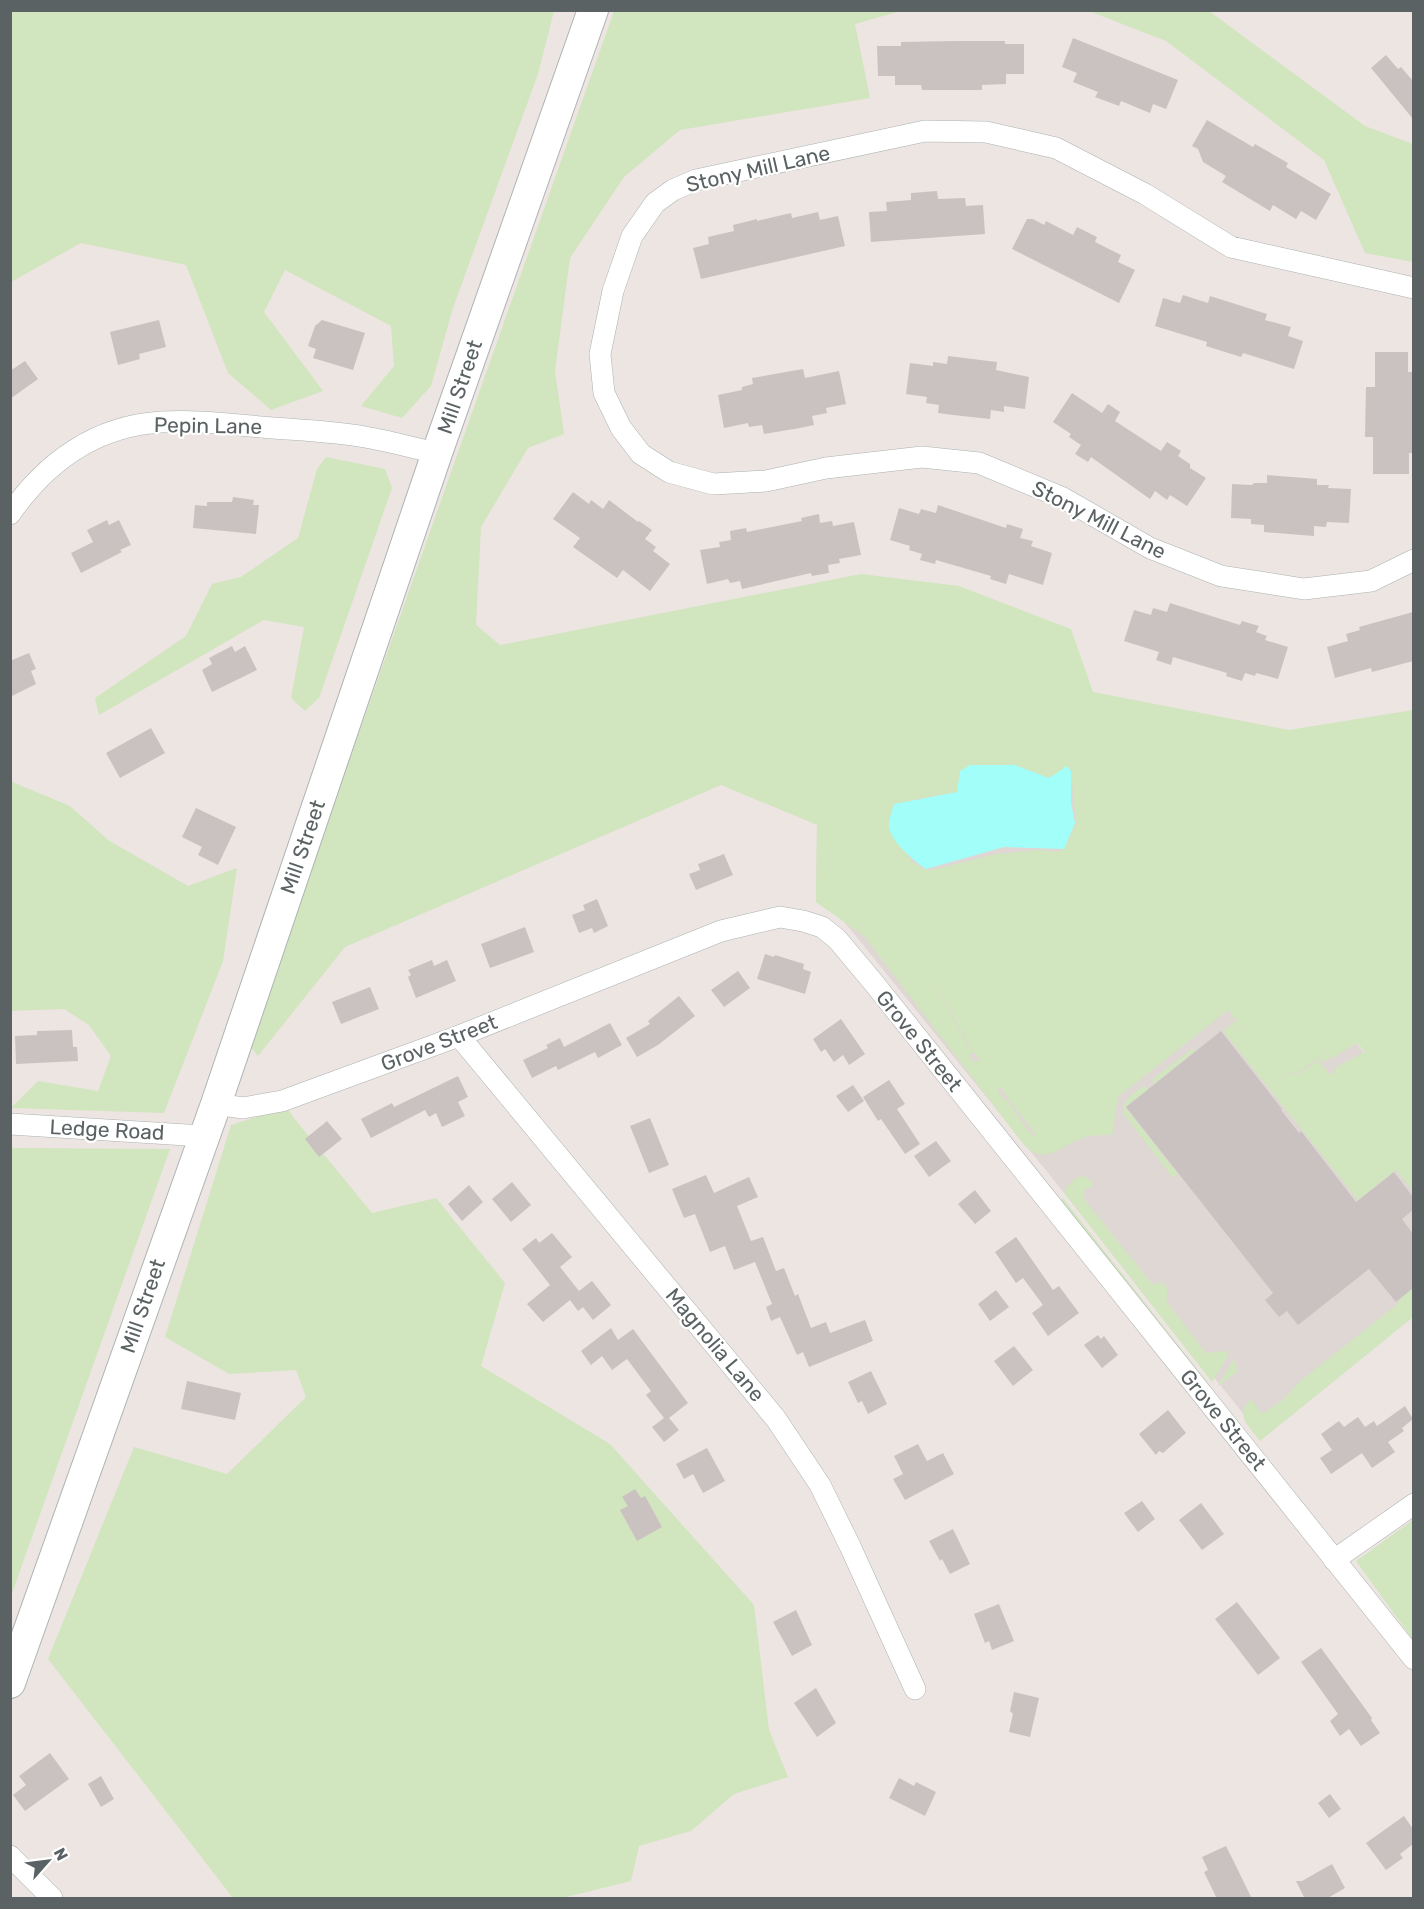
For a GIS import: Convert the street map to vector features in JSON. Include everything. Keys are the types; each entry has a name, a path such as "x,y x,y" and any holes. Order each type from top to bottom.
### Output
{"main road":[{"name":"Mill Street","path":"10,1683 216,1104 437,453 593,10"}],"street":[{"name":"Stony Mill Lane","path":"1413,288 1231,247 1145,194 1056,148 986,132 925,131 696,180 673,190 655,203 632,236 613,291 600,354 604,393 621,428 641,454 669,472 713,484 766,481 826,468 922,457 979,463 1063,498 1150,548 1221,576 1304,589 1371,581 1413,560"},
{"name":"Pepin Lane","path":"10,514 41,475 62,457 85,443 128,427 159,422 193,422 366,437 437,453"},
{"name":"Grove Street","path":"216,1104 243,1108 282,1101 459,1036 721,931 780,917 822,927 837,939 873,982 1413,1659"},
{"name":"Magnolia Lane","path":"459,1036 776,1419 820,1485 915,1689"},
{"name":"Ledge Road","path":"10,1124 203,1136"},
{"path":"1334,1560 1413,1504"},
{"path":"10,1856 52,1899"}],"shaded area":[{"path":"1081,707 1413,1112 1413,1317 1263,1438 842,919 816,902 817,825"}],"green space":[{"path":"10,11 554,11 538,74 453,308 431,386 402,418 361,406 394,366 391,326 285,270 264,312 323,391 271,410 228,373 186,265 81,243 11,282"},
{"path":"614,11 901,11 855,24 870,98 680,130 624,177 570,258 555,371 564,434 528,448 481,527 476,625 500,645 861,574 959,586 1071,629 1093,692 1289,730 1413,710 1413,1191 1396,1170 1358,1200 1223,1031 1235,1021 1251,1040 1228,1010 1118,1097 1112,1135 1083,1138 1047,1154 1032,1151 1024,1145 864,936 816,902 817,825 721,785 345,947 258,1056 249,1044","holes":["1015,765 1049,778 1067,767 1071,771 1076,823 1064,849 1057,852 1042,850 996,854 926,870 913,862 891,834 916,799 957,792","910,941 969,1045 980,1060 974,1062 969,1055 974,1052 968,1046","1310,1031 1331,1059 1357,1043 1365,1052 1336,1067 1331,1076 1318,1060 1299,1073 1279,1077 1298,1072 1317,1059 1322,1061 1330,1059","1000,1087 1038,1139 1028,1131 1007,1099 1005,1100 997,1090"]},
{"path":"1089,11 1209,11 1365,126 1413,144 1413,262 1365,253 1324,160 1166,41"},
{"path":"326,457 385,469 392,488 319,698 305,711 291,698 304,627 264,620 99,715 95,698 186,636 212,584 241,577 298,538 317,469"},
{"path":"10,781 70,806 108,840 188,886 237,868 223,961 164,1113 11,1108 38,1081 98,1091 111,1056 89,1025 64,1009 11,1011"},
{"path":"1192,1049 1195,1051 1153,1085 1154,1078"},
{"path":"1144,1086 1149,1089 1125,1107 1178,1174 1173,1178 1123,1113 1127,1100"},
{"path":"287,1107 372,1213 436,1198 505,1283 481,1366 610,1444 754,1605 769,1730 788,1777 734,1794 691,1831 639,1846 631,1881 562,1898 233,1898 48,1659 134,1447 227,1474 306,1397 296,1370 229,1374 165,1337 231,1125"},
{"path":"10,1148 170,1149 11,1596"},
{"path":"1084,1176 1094,1185 1083,1191 1084,1199 1152,1284 1166,1285 1168,1295 1166,1301 1206,1353 1224,1351 1229,1354 1212,1382 1064,1193 1072,1182"},
{"path":"1062,1197 1212,1389 1205,1386 1062,1204"},
{"path":"1413,1288 1413,1317 1260,1441 1243,1416 1246,1405 1251,1399 1262,1414 1283,1400 1298,1383 1399,1303 1398,1301"},
{"path":"1235,1360 1237,1372 1217,1387 1232,1362"},
{"path":"1413,1520 1413,1640 1356,1561"}],"water":[{"path":"970,765 1015,765 1049,778 1067,766 1071,771 1071,803 1075,823 1064,849 1004,847 926,869 910,857 894,839 889,827 894,804 957,792 960,771"}],"building":[{"path":"1073,38 1178,80 1166,109 1153,104 1150,113 1121,101 1119,106 1095,97 1098,92 1073,82 1077,73 1062,67"},
{"path":"1005,41 1005,44 1024,44 1024,74 1006,74 1006,84 982,85 982,90 922,90 921,85 895,85 895,76 878,76 877,46 901,46 901,42"},
{"path":"1386,55 1413,81 1413,119 1371,68"},
{"path":"1207,120 1253,147 1255,144 1288,163 1286,167 1331,194 1316,220 1301,211 1296,219 1273,205 1270,211 1222,182 1226,176 1203,162 1198,149 1192,146"},
{"path":"937,191 938,199 965,198 966,206 983,205 985,234 871,242 869,212 887,211 886,202 911,200 911,193"},
{"path":"818,212 820,220 838,216 845,246 701,279 693,248 709,244 708,237 734,231 733,225 757,219 757,221 791,213 792,218"},
{"path":"1027,219 1033,219 1044,225 1046,221 1073,235 1077,227 1097,237 1095,242 1121,255 1118,262 1135,270 1119,303 1012,249"},
{"path":"1183,295 1208,303 1210,296 1267,314 1265,320 1291,327 1288,336 1303,341 1294,369 1243,353 1241,357 1206,346 1207,342 1155,326 1163,298 1180,303"},
{"path":"159,320 166,347 139,354 140,359 118,365 110,332"},
{"path":"322,320 365,333 353,370 313,358 316,349 308,346 315,326"},
{"path":"1375,352 1408,352 1408,372 1413,372 1413,453 1409,453 1409,474 1373,474 1373,437 1365,437 1366,387 1375,387"},
{"path":"948,356 997,362 996,370 1029,377 1025,409 1004,406 1004,412 991,410 990,419 953,415 938,413 939,405 926,403 927,397 906,394 910,363 933,366 933,362 947,364"},
{"path":"25,361 38,379 10,399 10,371"},
{"path":"803,369 805,378 839,371 846,404 826,408 827,413 812,416 814,425 800,428 764,434 762,425 749,427 748,423 724,428 718,395 742,390 742,387 753,384 752,378"},
{"path":"1072,393 1102,413 1108,404 1120,412 1115,421 1161,451 1167,442 1181,451 1178,456 1190,464 1190,468 1206,478 1187,506 1170,495 1167,500 1155,491 1150,499 1091,457 1088,462 1075,454 1081,445 1069,437 1071,434 1053,422"},
{"path":"1267,475 1317,479 1317,485 1351,489 1349,523 1327,522 1326,527 1314,526 1314,536 1264,532 1264,525 1251,524 1251,519 1231,518 1232,484 1267,483"},
{"path":"573,492 589,504 591,500 603,509 609,500 652,530 645,539 656,547 653,551 670,564 650,591 623,570 617,578 573,547 580,538 553,519"},
{"path":"233,497 254,500 253,505 259,505 256,534 193,528 195,505 207,506 207,502 232,502"},
{"path":"938,505 1006,528 1007,524 1023,529 1020,538 1033,541 1031,546 1052,553 1043,585 1009,574 1006,584 990,579 991,576 936,560 935,564 920,560 922,554 909,550 910,546 890,540 899,508 919,514 921,509 936,513"},
{"path":"819,514 820,523 832,521 833,526 854,522 861,555 839,559 840,563 828,565 829,573 812,576 811,573 742,589 740,581 730,583 728,579 707,584 700,550 720,547 719,542 731,540 730,531 746,528 747,532 802,521 801,518"},
{"path":"107,520 109,525 119,520 131,545 81,573 71,553 93,542 87,530"},
{"path":"1170,603 1240,625 1242,621 1259,626 1256,632 1267,636 1265,640 1288,647 1278,679 1256,673 1255,676 1245,673 1242,681 1226,676 1227,673 1173,657 1171,665 1156,660 1159,652 1124,641 1134,610 1151,615 1153,608 1167,612"},
{"path":"1413,612 1413,661 1372,672 1371,668 1335,678 1327,647 1348,641 1346,634 1360,630 1359,627"},
{"path":"232,646 235,652 245,646 257,670 212,692 202,670 212,664 209,658"},
{"path":"29,653 36,669 31,671 36,684 10,697 10,661"},
{"path":"151,728 165,753 120,778 106,753"},
{"path":"196,808 236,827 218,865 198,855 202,847 182,837"},
{"path":"724,854 733,875 696,890 689,874 700,870 698,864"},
{"path":"597,899 608,926 594,933 592,928 579,933 572,915 585,910 583,905"},
{"path":"525,927 534,952 490,968 481,944"},
{"path":"765,954 804,964 803,969 811,972 805,994 757,979"},
{"path":"432,960 434,966 447,960 456,981 416,998 408,977 411,975 408,970"},
{"path":"738,971 750,988 724,1007 711,990"},
{"path":"370,987 379,1009 341,1024 332,1002"},
{"path":"679,996 695,1016 658,1045 637,1057 626,1038 650,1024 648,1021"},
{"path":"841,1019 865,1054 849,1065 843,1055 834,1062 825,1049 821,1052 813,1039"},
{"path":"610,1023 622,1045 598,1058 595,1052 558,1070 556,1066 532,1078 523,1060 548,1048 546,1045 560,1038 564,1047"},
{"path":"72,1030 73,1047 77,1047 78,1061 16,1064 15,1036 37,1035 37,1031"},
{"path":"1221,1031 1299,1133 1301,1131 1356,1202 1394,1172 1413,1197 1413,1210 1402,1219 1413,1234 1413,1288 1396,1302 1369,1269 1298,1325 1287,1311 1279,1317 1265,1300 1273,1293 1126,1107"},
{"path":"458,1076 468,1097 458,1102 465,1116 442,1127 436,1113 429,1117 425,1110 371,1138 361,1119 392,1103 394,1107"},
{"path":"889,1080 905,1104 897,1109 920,1144 905,1154 881,1119 878,1121 863,1097"},
{"path":"853,1085 864,1101 848,1112 836,1096"},
{"path":"650,1118 669,1165 649,1173 630,1126"},
{"path":"327,1121 342,1139 319,1157 305,1139"},
{"path":"936,1141 951,1161 929,1177 914,1156"},
{"path":"706,1175 714,1193 749,1177 758,1197 737,1206 751,1241 763,1237 776,1271 784,1268 795,1296 798,1294 811,1328 826,1322 830,1333 865,1320 873,1341 809,1367 803,1352 797,1355 780,1317 771,1321 766,1307 772,1304 755,1262 734,1270 725,1246 710,1252 695,1214 684,1218 672,1189"},
{"path":"512,1182 531,1205 511,1222 492,1199"},
{"path":"469,1185 483,1202 462,1221 448,1204"},
{"path":"975,1190 991,1211 975,1224 958,1204"},
{"path":"552,1233 572,1257 560,1267 579,1291 592,1281 611,1305 593,1320 583,1307 578,1311 570,1300 543,1322 527,1304 550,1285 522,1249 536,1238 539,1243"},
{"path":"1016,1237 1053,1290 1059,1286 1079,1313 1048,1336 1032,1313 1043,1305 1023,1278 1016,1283 995,1252"},
{"path":"996,1290 1009,1307 990,1321 978,1304"},
{"path":"611,1328 618,1340 633,1329 688,1403 669,1418 679,1430 664,1442 652,1427 664,1418 646,1395 651,1391 627,1359 612,1370 602,1356 591,1365 581,1351"},
{"path":"1098,1335 1101,1339 1104,1336 1118,1355 1102,1368 1084,1345"},
{"path":"1014,1346 1033,1370 1013,1386 994,1361"},
{"path":"871,1371 887,1404 868,1414 862,1401 858,1403 848,1382"},
{"path":"187,1381 241,1393 235,1420 181,1409"},
{"path":"1405,1406 1413,1419 1402,1428 1404,1431 1388,1442 1395,1452 1372,1468 1362,1453 1331,1474 1320,1458 1332,1450 1321,1434 1339,1421 1344,1427 1358,1417 1365,1427 1374,1421 1377,1426"},
{"path":"1168,1410 1186,1433 1163,1453 1159,1451 1156,1455 1139,1434"},
{"path":"918,1444 927,1461 943,1453 954,1474 905,1500 893,1479 903,1474 894,1456"},
{"path":"707,1448 725,1481 703,1493 693,1474 684,1479 676,1464"},
{"path":"635,1489 641,1498 645,1496 662,1527 637,1541 620,1510 628,1506 622,1497"},
{"path":"1142,1501 1155,1519 1138,1532 1124,1513"},
{"path":"1201,1503 1224,1534 1202,1550 1179,1520"},
{"path":"953,1529 970,1564 950,1574 929,1541"},
{"path":"1237,1602 1280,1658 1258,1675 1215,1619"},
{"path":"999,1604 1014,1641 992,1650 989,1641 985,1643 974,1614"},
{"path":"796,1610 812,1645 792,1656 773,1622"},
{"path":"1321,1648 1372,1718 1371,1720 1380,1733 1361,1746 1349,1729 1340,1736 1330,1721 1338,1714 1301,1662"},
{"path":"816,1688 836,1723 817,1737 794,1703"},
{"path":"1014,1692 1039,1698 1030,1737 1009,1732"},
{"path":"50,1753 69,1779 25,1811 13,1795 26,1785 19,1776"},
{"path":"101,1776 114,1799 101,1807 88,1784"},
{"path":"899,1778 914,1786 916,1782 936,1792 925,1816 889,1798"},
{"path":"1330,1794 1341,1809 1329,1818 1318,1803"},
{"path":"1404,1816 1413,1829 1413,1844 1400,1854 1403,1858 1386,1870 1366,1843"},
{"path":"1226,1846 1252,1899 1217,1899 1204,1872 1208,1870 1202,1857"},
{"path":"1332,1864 1345,1888 1326,1899 1305,1899 1296,1881 1302,1881"}]}
